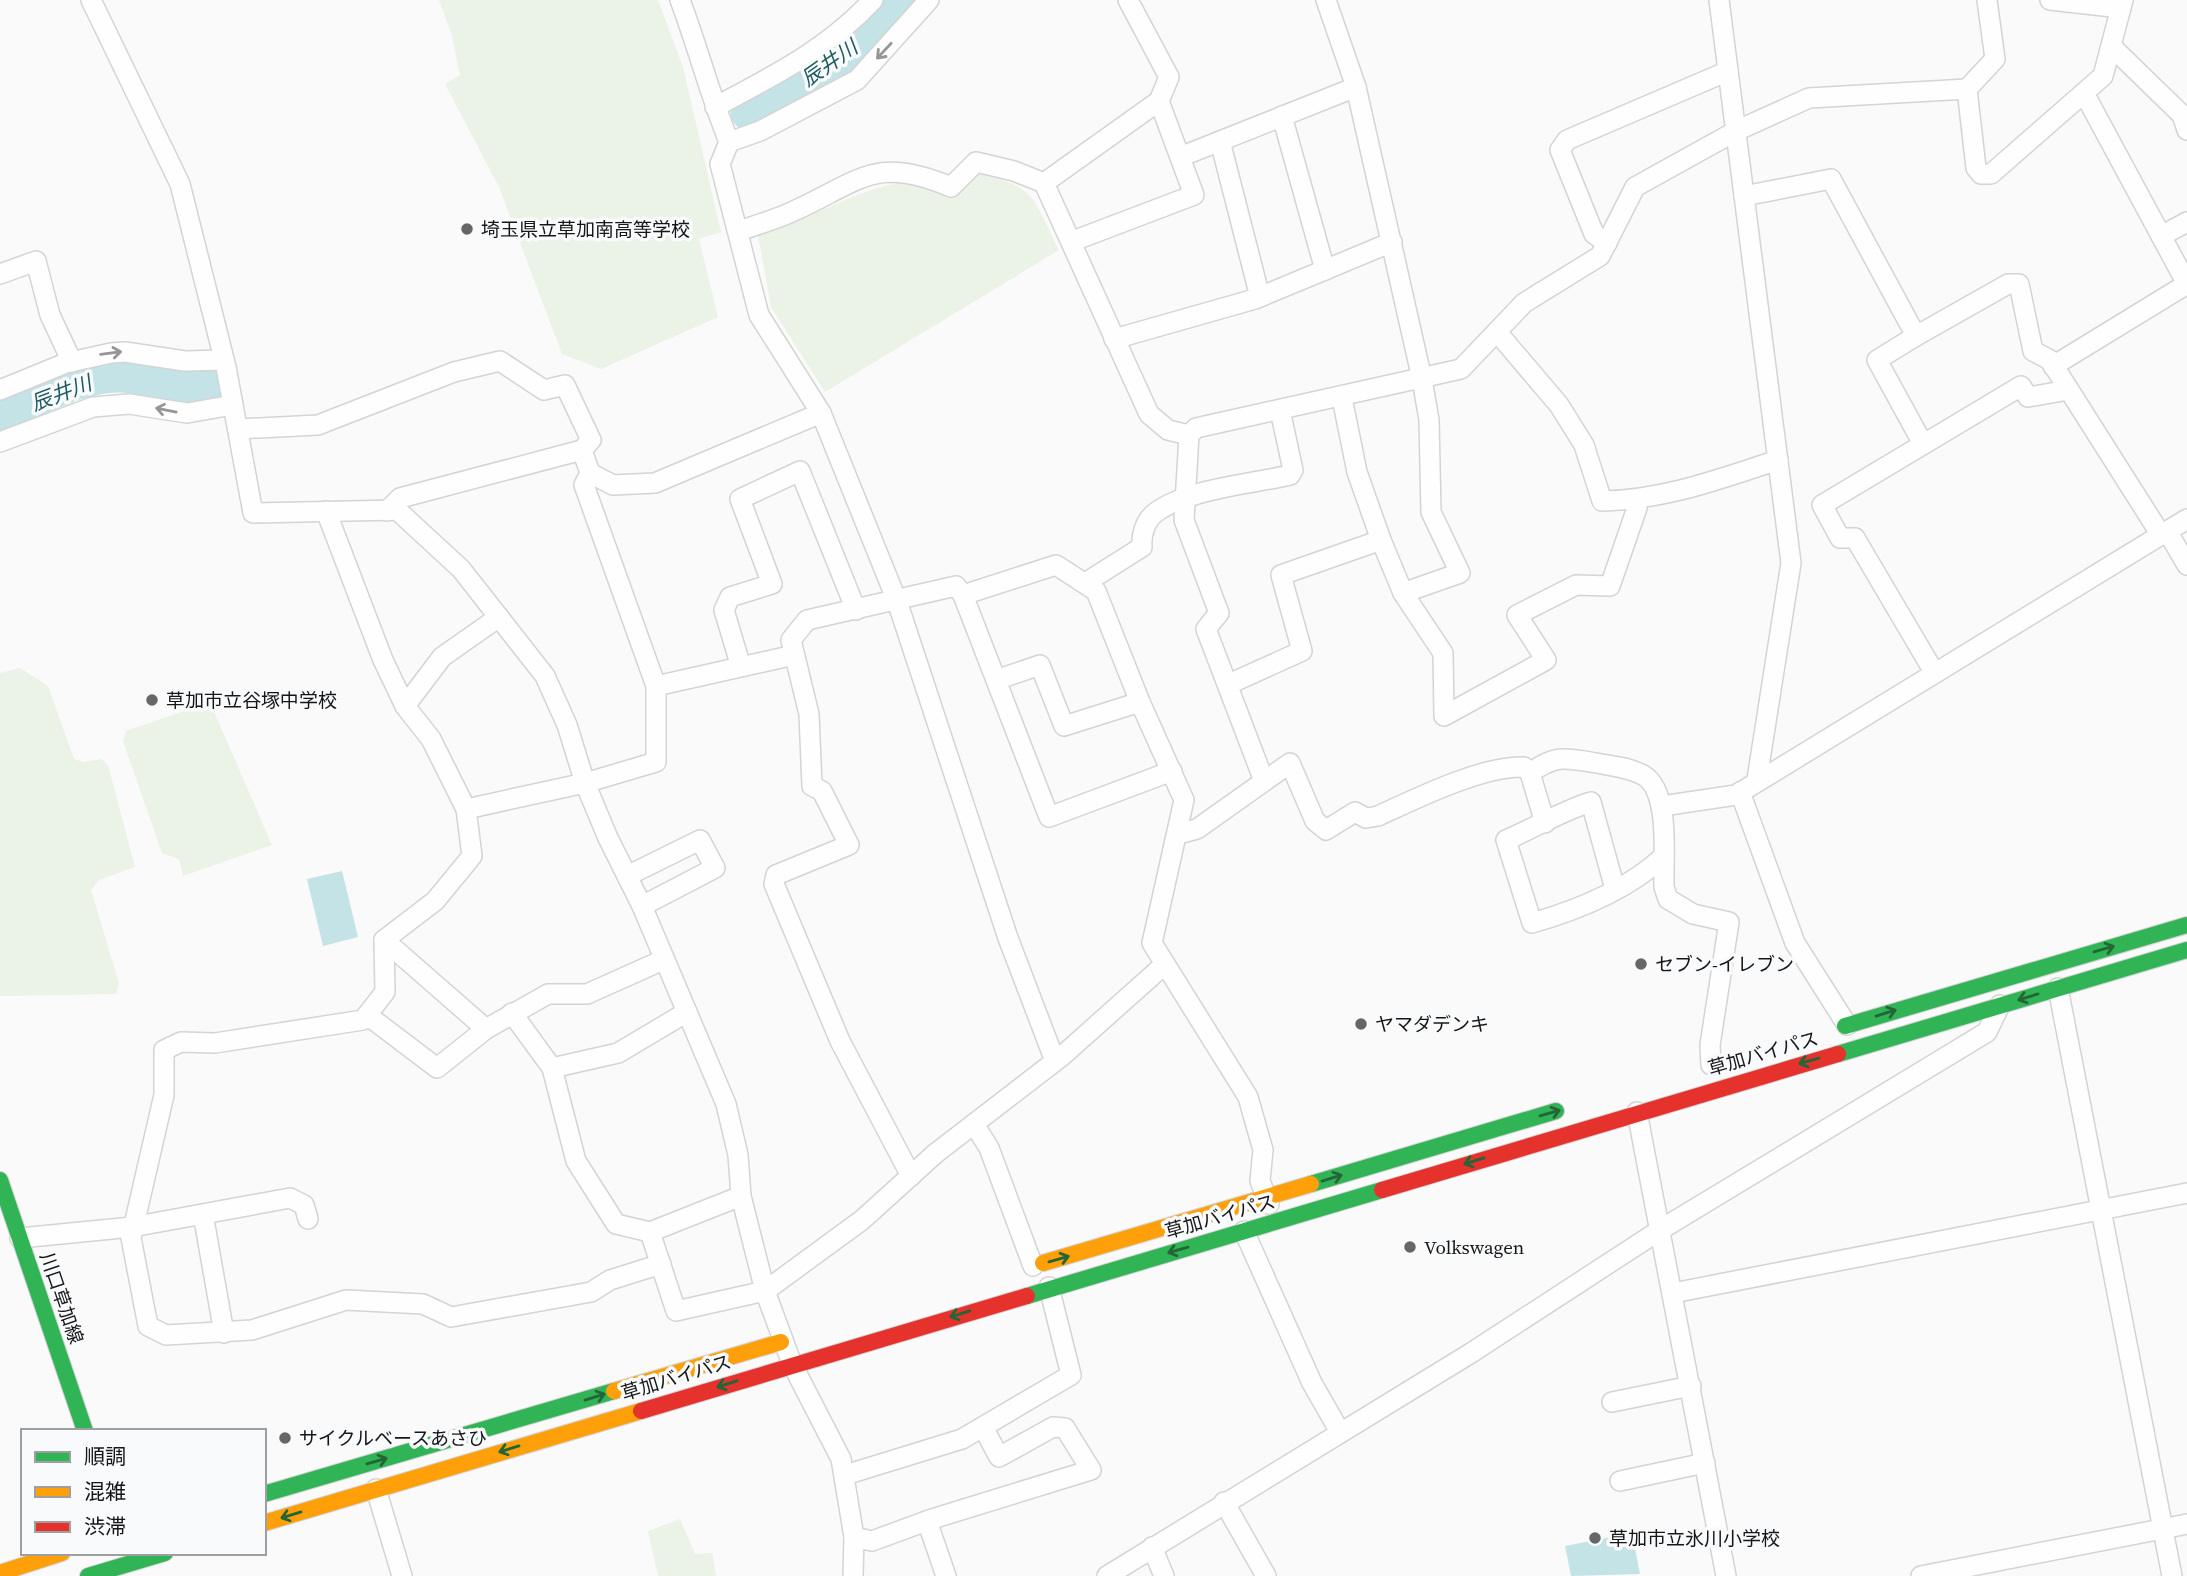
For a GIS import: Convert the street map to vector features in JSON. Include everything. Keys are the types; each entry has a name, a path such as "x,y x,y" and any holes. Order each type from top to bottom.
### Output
{"main road":[{"path":"1840,1027 2187,925"},
{"name":"草加バイパス","path":"266,1522 2187,950"},
{"name":"草加バイパス","path":"1026,1268 1577,1105"},
{"name":"川口草加線","path":"0,1180 84,1429"},
{"name":"草加バイパス","path":"266,1493 803,1336"},
{"path":"0,1573 56,1555"},
{"path":"88,1576 159,1555"}],"street":[{"path":"91,0 180,184 224,359 253,513 397,510 461,569 545,676 567,725 585,783 642,906 726,1104 738,1155 741,1196 765,1291 782,1342 841,1459 854,1537 853,1576"},
{"path":"680,0 729,142 720,164 740,230 759,315 821,413 897,601 1008,938 1055,1061"},
{"path":"715,107 805,59 833,40 873,0"},
{"path":"729,142 760,131 857,80 929,0"},
{"path":"1044,183 1159,102 1169,77 1128,0"},
{"path":"1326,0 1356,87 1422,379 1429,420 1431,512 1460,573 1403,593"},
{"path":"1719,0 1791,564 1758,779"},
{"path":"1264,781 1206,629 1219,613 1184,520 1189,435 1196,428 1342,398 1461,369 1524,303 1600,256 1635,187 1736,131 1809,98 1967,89 1996,59 1987,0"},
{"path":"1967,89 1976,167 1981,174 1991,174 2104,76 2122,4 2050,0"},
{"path":"2111,46 2182,115 2187,130"},
{"path":"1607,243 1594,234 1560,150 1567,140 1728,71"},
{"path":"1180,157 1356,87"},
{"path":"2053,366 2187,284 2084,93"},
{"path":"1073,242 1194,195 1159,102"},
{"path":"1282,116 1325,270"},
{"path":"1220,141 1260,297"},
{"path":"740,230 794,212 869,173 898,170 919,173 951,187 976,162 1014,171 1044,183 1149,414 1168,430 1189,435"},
{"path":"1744,196 1831,178 1916,336"},
{"path":"2161,236 2187,222"},
{"path":"1114,339 1260,297 1392,242"},
{"path":"0,274 36,261 50,316 72,362"},
{"path":"1923,444 1877,360 2008,284 2019,284 2033,351 2050,360 2187,565"},
{"path":"1497,332 1559,405 1584,445 1602,501 1636,500 1667,495 1778,460"},
{"path":"0,390 72,362 125,352 185,361 224,359"},
{"path":"238,429 318,425 454,372 500,360 544,390 565,385 591,440 582,450 400,498 387,510"},
{"path":"1934,673 1855,538 1840,538 1822,505 2021,386 2028,397 2068,390"},
{"path":"1342,398 1357,472 1381,540 1403,593 1443,653 1444,716 1546,660 1517,615 1576,585 1610,586 1637,508 1636,500"},
{"path":"0,442 93,407 129,404 187,413 233,405"},
{"path":"1085,583 1142,547 1141,534 1154,514 1185,499 1290,475 1293,470 1280,410"},
{"path":"582,450 590,473 613,485 655,483 821,413"},
{"path":"741,667 724,610 730,597 772,584 740,499 800,471 856,610"},
{"path":"466,809 585,783 656,762 656,686 584,485 590,473"},
{"path":"326,511 383,660 405,706 431,739 466,809 472,856 435,901 384,940"},
{"path":"1662,806 1740,792 2187,519"},
{"path":"1229,684 1302,651 1281,575 1381,540"},
{"path":"963,595 1056,565 1096,591 1140,702 1184,800 1152,943 1248,1097 1263,1150 1260,1181 1276,1221"},
{"path":"911,1176 840,1041 774,884 776,875 849,845 822,791 812,786 809,714 791,640 807,620 956,586 963,595 1049,817 1172,771"},
{"path":"405,706 442,657 499,617"},
{"path":"656,686 794,655"},
{"path":"996,680 1040,665 1064,726 1140,702"},
{"path":"1530,773 1544,764 1564,757 1625,768 1646,776 1656,789 1662,806 1663,857 1668,899 1693,914 1729,922 1710,1045 1711,1065"},
{"path":"1178,834 1197,829 1290,764 1315,821 1326,830 1355,812 1366,818 1378,816 1453,784 1513,767 1524,767 1530,773 1545,823"},
{"path":"1740,792 1795,943 1840,1027"},
{"path":"1615,889 1591,802 1565,810 1545,823 1506,840 1532,923 1574,911 1615,889 1663,857"},
{"path":"627,876 700,840 715,868 642,906"},
{"path":"384,940 385,992 363,1020 228,1041 181,1042 164,1050 164,1095 131,1238 148,1326 166,1335 252,1330 346,1300 423,1304 452,1317 591,1292 610,1280 661,1264"},
{"path":"384,940 486,1029"},
{"path":"367,1015 437,1068 486,1029 548,994 587,994 663,960"},
{"path":"650,1232 676,1311 765,1291 862,1220 974,1124 1055,1061 1164,965"},
{"path":"2058,988 2172,1576"},
{"path":"1107,1576 1471,1353 1660,1230 1987,1032 2000,1005"},
{"path":"552,1068 618,1053 687,1012"},
{"path":"512,1013 552,1068 576,1161 616,1224 650,1232 741,1196"},
{"path":"1637,1112 1726,1576"},
{"path":"974,1124 989,1148 1026,1268"},
{"path":"1673,1293 2187,1193"},
{"path":"20,1238 132,1227 290,1198 304,1205 308,1219"},
{"path":"203,1214 224,1333"},
{"path":"1244,1231 1312,1383 1340,1432"},
{"path":"845,1475 962,1439 1071,1375 1049,1287"},
{"path":"1612,1402 1691,1387"},
{"path":"854,1537 872,1541 1091,1470 1065,1428 1053,1427 999,1457 983,1427"},
{"path":"1620,1481 1705,1463"},
{"path":"376,1489 402,1576"},
{"path":"1224,1502 1266,1576"},
{"path":"927,1521 946,1576"},
{"path":"1922,1576 2187,1524"},
{"path":"1152,1548 1164,1576"}],"shaded area":[{"path":"439,0 658,0 683,67 721,232 699,239 718,317 601,369 562,354 499,187 445,84 460,75 452,36"},
{"path":"977,174 1011,183 1031,197 1059,250 825,392 771,307 758,235 874,189 912,181"},
{"path":"20,668 48,686 74,759 84,762 101,759 108,765 135,867 99,880 91,890 119,983 116,994 0,996 0,673"},
{"path":"205,704 212,707 272,845 183,876 179,859 162,853 123,741 126,731"},
{"path":"680,1519 695,1554 712,1553 716,1576 658,1576 648,1531"}],"water":[{"path":"342,871 358,937 323,946 307,879"},
{"path":"1632,1533 1640,1574 1571,1576 1565,1546"}],"waterway":[{"name":"辰井川","path":"747,113 831,66 868,36 901,0"},
{"name":"辰井川","path":"0,416 91,379 122,376 186,386 208,386"}],"traffic: fast":[{"path":"1845,1026 2187,925"},
{"path":"1838,1054 2187,950"},
{"path":"1311,1184 1556,1111"},
{"path":"0,1180 84,1429"},
{"path":"1027,1296 1382,1190"},
{"path":"266,1493 614,1391"},
{"path":"88,1576 158,1555"}],"traffic: slow":[{"path":"1043,1263 1311,1184"},
{"path":"614,1391 781,1342"},
{"path":"266,1522 641,1411"},
{"path":"0,1573 56,1555"}],"traffic: jam":[{"path":"1382,1190 1838,1054"},
{"path":"641,1411 1027,1296"}],"place":[{"name":"埼玉県立草加南高等学校","path":"467,229"},
{"name":"草加市立谷塚中学校","path":"152,700"},
{"name":"セブン-イレブン","path":"1641,964"},
{"name":"ヤマダデンキ","path":"1361,1024"},
{"name":"Volkswagen","path":"1410,1247"},
{"name":"サイクルベースあさひ","path":"285,1438"},
{"name":"草加市立氷川小学校","path":"1595,1538"}]}
